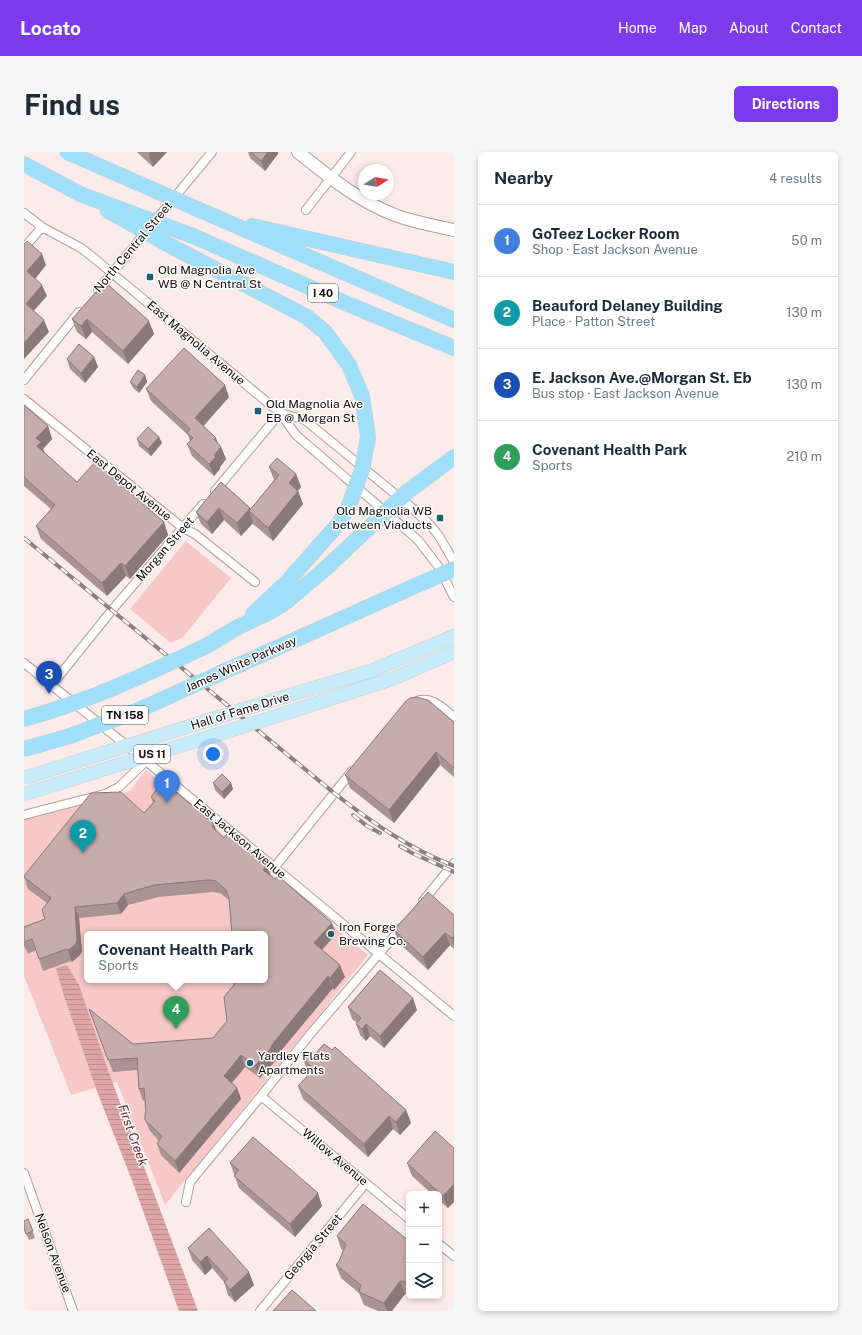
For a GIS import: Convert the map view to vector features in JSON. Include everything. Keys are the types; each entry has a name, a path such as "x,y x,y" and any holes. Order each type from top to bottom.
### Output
{"highway":[{"name":"I 40","path":"67,152 220,220 454,320"},
{"name":"I 40","path":"24,164 80,194 193,236 350,305 454,348"},
{"path":"80,194 122,220 307,317 325,332 349,365 362,396 368,437 362,470 348,508 339,523 287,582 264,605 238,627"},
{"path":"220,220 325,242 454,272"},
{"path":"238,627 270,612 286,602 325,569 407,492 454,457"},
{"name":"James White Parkway","path":"24,749 70,736 141,709 454,569"},
{"name":"TN 158","path":"24,719 56,710 109,691 206,646 238,627"}],"main road":[{"path":"298,152 330,178 368,203 395,215 419,223 454,230"},
{"name":"Hall of Fame Drive","path":"24,778 371,671 454,636"},
{"name":"Hall of Fame Drive","path":"24,794 392,679 454,652"}],"street":[{"name":"North Central Street","path":"93,296 212,152"},
{"path":"306,210 351,152"},
{"name":"East Magnolia Avenue","path":"24,214 42,227 81,248 280,413 296,435 418,540 438,566 454,597"},
{"path":"24,248 42,227"},
{"path":"24,380 84,308"},
{"name":"East Depot Avenue","path":"24,399 183,528 195,534 256,582"},
{"name":"East Magnolia Avenue","path":"280,413 305,420 411,507 439,536 454,562"},
{"name":"Morgan Street","path":"51,686 112,610 280,413"},
{"name":"East Jackson Avenue","path":"24,664 146,761 454,1016"},
{"path":"407,706 412,702 427,700 436,703 454,717"},
{"path":"24,815 105,794 119,787 146,761"},
{"path":"274,868 359,763"},
{"path":"418,907 454,863"},
{"path":"186,1202 190,1182 312,1032 408,919"},
{"name":"Willow Avenue","path":"261,1096 406,1216"},
{"name":"Nelson Avenue","path":"24,1173 73,1311"},
{"name":"Georgia Street","path":"260,1311 366,1183"},
{"path":"442,1246 454,1256"}],"shaded area":[{"path":"186,541 231,578 183,637 171,643 130,609"},
{"path":"146,770 368,955 165,1205 117,1082 71,1095 24,976 24,819 86,804 130,791"},
{"name":"First Creek","path":"67,965 79,985 109,1073 198,1311 179,1311 133,1183 98,1094 64,996 56,968"}],"building":[{"path":"251,152 268,152 261,161"},
{"path":"27,241 42,254 27,271 42,285 26,304 44,320 24,343 24,244"},
{"path":"105,282 149,321 123,351 87,319 81,326 72,319"},
{"path":"79,344 94,357 81,373 67,359"},
{"path":"184,348 225,385 195,418 216,438 214,439 221,447 214,455 216,457 209,464 187,444 193,438 187,433 190,429 146,389"},
{"path":"138,370 145,375 137,387 130,382"},
{"path":"24,405 48,426 36,438 41,442 37,446 77,482 95,462 164,522 125,566 121,563 102,583 36,526 55,505 24,477"},
{"path":"148,427 159,437 148,449 137,439"},
{"path":"277,458 296,474 289,483 298,491 268,528 249,511 279,475 269,467"},
{"path":"221,482 250,508 237,523 219,508 207,522 196,512"},
{"path":"416,697 428,700 454,722 454,768 436,752 389,810 345,775 406,701 410,698"},
{"path":"222,774 231,783 222,792 213,783"},
{"path":"163,781 214,824 212,827 224,838 228,832 267,864 263,870 275,879 278,876 332,923 314,943 340,965 330,978 328,976 255,1066 241,1055 224,1076 237,1088 175,1161 157,1144 162,1136 145,1120 146,1112 144,1088 139,1089 137,1058 108,1060 89,1009 133,1044 213,1038 227,1021 224,997 234,983 268,983 268,931 232,931 229,899 226,890 216,881 209,880 154,885 124,894 117,903 75,907 77,940 75,945 68,950 67,949 39,959 32,939 24,942 24,927 45,919 42,910 51,898 24,876 91,793 121,792 144,813 155,801 151,797"},
{"path":"428,892 454,915 454,936 452,938 445,933 423,957 394,930"},
{"path":"380,970 413,998 380,1036 366,1024 362,1029 356,1024 361,1018 348,1007"},
{"path":"324,1044 332,1050 335,1047 406,1110 396,1122 389,1116 364,1144 298,1086 314,1069 303,1059 310,1051 314,1055"},
{"path":"435,1131 454,1148 454,1184 443,1196 442,1191 438,1191 407,1163"},
{"path":"253,1137 318,1193 290,1224 234,1176 239,1170 230,1163"},
{"path":"363,1204 406,1239 406,1281 405,1282 400,1281 384,1303 359,1292 361,1285 336,1265 346,1244 337,1236"},
{"path":"28,1219 33,1231 26,1234 24,1221"},
{"path":"209,1228 249,1272 230,1290 224,1282 228,1279 207,1256 200,1262 188,1248"},
{"path":"292,1290 316,1311 273,1311"}],"railway":[{"path":"24,538 334,793 391,834 421,851 454,866"},
{"path":"353,815 367,826 380,833"},
{"path":"400,846 454,872"}],"place":[{"name":"Old Magnolia Ave WB @ N Central St","path":"150,277"},
{"name":"Old Magnolia Ave EB @ Morgan St","path":"258,411"},
{"name":"Old Magnolia WB between Viaducts","path":"440,518"},
{"name":"E. Jackson Ave.@Morgan St. Eb","path":"49,694"},
{"name":"GoTeez Locker Room","path":"167,803"},
{"name":"Beauford Delaney Building","path":"83,853"},
{"name":"Iron Forge Brewing Co.","path":"331,934"},
{"name":"Covenant Health Park","path":"176,1029"},
{"name":"Yardley Flats Apartments","path":"250,1063"}]}
